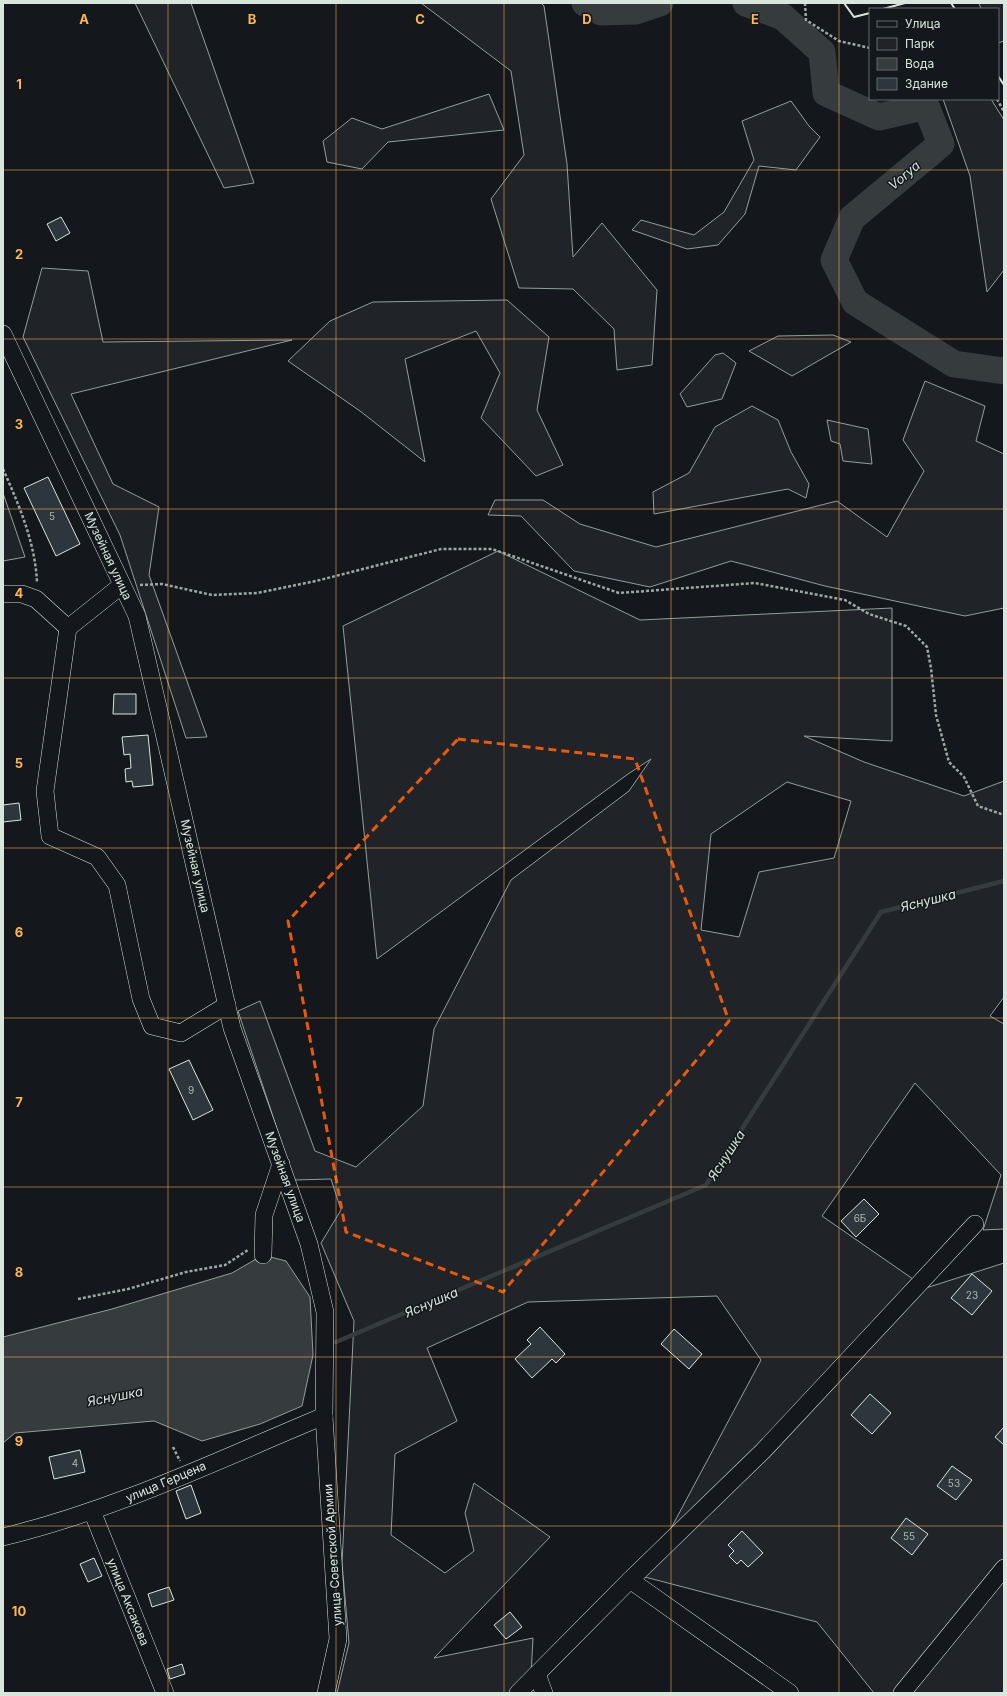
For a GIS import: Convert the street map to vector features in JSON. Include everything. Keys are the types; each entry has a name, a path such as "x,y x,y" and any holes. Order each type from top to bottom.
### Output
{"street":[{"name":"Музейная улица","path":"3,334 137,616 232,1028 309,1244 325,1312 324,1416"},
{"path":"122,585 68,628 45,791 50,836 97,857 117,886 141,999 152,1026 181,1033 227,1005"},
{"path":"3,594 22,594 36,599 68,628"},
{"path":"255,1252 264,1215 280,1164"},
{"path":"518,1693 630,1580 763,1451 975,1224"},
{"name":"улица Герцена","path":"3,1537 43,1527 117,1503 324,1416"},
{"name":"улица Советской Армии","path":"324,1416 338,1640 326,1693"},
{"name":"улица Аксакова","path":"92,1511 165,1693"},
{"path":"902,1693 1004,1568"},
{"path":"630,1580 790,1693"},
{"path":"537,1674 544,1693"}],"path":[{"path":"805,3 806,20 839,41 869,48"},
{"path":"998,100 1004,112"},
{"path":"3,468 18,501 32,546 37,581 36,599"},
{"path":"122,585 162,584 212,595 257,593 316,581 441,549 492,549 619,592 650,592 689,586 755,583 845,600 868,614 906,626 927,647 931,668 936,715 949,762 964,777 978,806 1004,815"},
{"path":"78,1299 128,1289 186,1272 225,1265 255,1252"}],"highlighted area":[{"path":"458,739 635,759 729,1021 503,1292 346,1232 288,921"}],"green space":[{"path":"135,3 191,3 254,183 224,188"},
{"path":"421,3 541,3 544,6 567,164 573,257 602,223 657,290 652,365 617,370 614,329 573,289 519,288 491,199 524,155 511,71"},
{"path":"979,3 1004,3 1004,41 999,43 999,8 981,8"},
{"path":"489,94 504,130 388,142 362,169 327,162 323,141 352,118 382,129"},
{"path":"943,100 992,100 1004,120 1004,270 987,292 970,176"},
{"path":"791,101 809,126 820,137 796,170 759,166 745,214 718,245 687,249 632,230 641,220 694,235 724,212 754,160 742,121"},
{"path":"42,268 88,271 103,342 292,340 71,394 113,484 159,507 149,575 207,737 186,738 120,535 23,337"},
{"path":"507,300 549,337 537,410 563,465 536,476 481,418 500,373 476,331 405,359 425,462 360,411 288,361 330,321 373,302"},
{"path":"833,335 851,342 792,376 749,351 778,336"},
{"path":"723,353 736,363 722,399 687,407 680,394 715,355"},
{"path":"925,381 985,406 976,441 1004,454 1004,608 965,616 825,586 731,561 650,587 574,571 521,516 488,515 495,500 543,500 580,524 656,547 837,501 887,537 924,471 903,440"},
{"path":"752,406 778,420 791,452 809,484 806,498 788,489 654,514 653,492 689,473 715,427"},
{"path":"827,420 868,429 872,464 843,461 840,444 831,441"},
{"path":"3,493 25,557 3,561"},
{"path":"498,551 640,620 892,608 892,741 804,736 864,762 964,796 1004,781 1004,997 990,1016 1004,1024 1004,1229 983,1230 1001,1175 915,1083 822,1216 926,1288 1004,1263 1004,1693 874,1693 817,1622 645,1577 761,1360 717,1296 528,1302 427,1348 457,1421 395,1454 391,1535 445,1573 474,1551 465,1513 474,1483 550,1537 434,1658 533,1638 530,1693 337,1693 349,1643 342,1563 354,1321 321,1243 341,1210 331,1179 294,1180 238,1011 260,1001 315,1151 356,1167 423,1106 434,1029 511,880 629,791 651,759 628,774 377,959 343,626","holes":["787,782 851,801 834,858 759,872 739,937 701,930 711,834"]}],"water":[{"path":"263,1255 286,1261 310,1297 313,1355 302,1406 260,1424 202,1441 154,1421 15,1433 3,1443 3,1337 112,1309 232,1273"}],"building":[{"path":"61,217 70,233 56,241 47,224"},
{"path":"48,477 80,544 56,556 24,488"},
{"path":"114,694 136,694 136,714 113,714"},
{"path":"148,735 153,785 133,787 132,781 126,782 125,769 131,768 130,754 124,755 122,737"},
{"path":"19,803 21,820 3,822 3,805"},
{"path":"189,1060 213,1110 193,1120 169,1069"},
{"path":"864,1199 879,1214 856,1237 841,1221"},
{"path":"972,1274 992,1291 972,1315 951,1298"},
{"path":"540,1327 565,1354 556,1363 552,1359 532,1378 515,1359 531,1344 527,1340"},
{"path":"674,1329 702,1354 689,1369 661,1344"},
{"path":"870,1394 891,1413 872,1434 851,1415"},
{"path":"1004,1427 1004,1445 995,1437"},
{"path":"80,1450 85,1472 54,1479 49,1457"},
{"path":"952,1466 972,1480 956,1500 937,1486"},
{"path":"191,1485 201,1513 186,1519 176,1491"},
{"path":"906,1518 928,1534 912,1555 891,1538"},
{"path":"742,1531 763,1553 748,1567 741,1560 737,1564 729,1556 734,1551 728,1545"},
{"path":"94,1558 102,1576 88,1582 80,1564"},
{"path":"169,1587 174,1600 152,1607 148,1594"},
{"path":"510,1612 522,1627 506,1639 494,1625"},
{"path":"182,1664 185,1674 170,1679 167,1669"}],"waterway":[{"name":"Vorya","path":"585,3 601,12 636,11 660,3"},
{"name":"Vorya","path":"746,3 783,17 822,52 826,93 879,117 926,106 941,144 852,218 834,260 855,302 954,364 1004,371"},
{"name":"Яснушка","path":"336,1342 706,1185 881,912 1004,881"}],"wall":[{"path":"844,3 854,17 869,13"},
{"path":"887,8 905,3"},
{"path":"951,3 954,8"},
{"path":"999,78 1004,85"}]}
